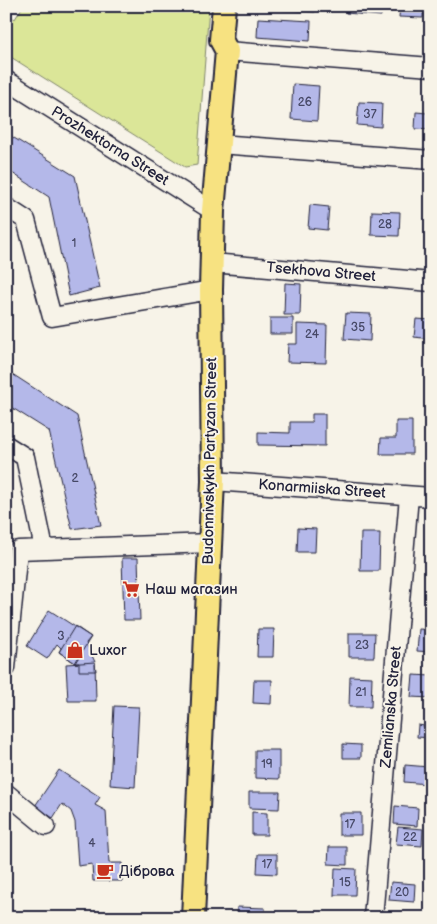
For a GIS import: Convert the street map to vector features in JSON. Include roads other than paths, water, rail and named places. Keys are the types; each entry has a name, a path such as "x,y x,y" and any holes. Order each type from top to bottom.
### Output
{"main road":[{"name":"Budonnivskykh Partyzan Street","path":"193,918 213,481 211,290 213,211 226,51 221,40 224,6"}],"street":[{"path":"226,51 431,67"},
{"name":"Prozhektorna Street","path":"6,80 213,211"},
{"path":"219,144 431,160"},
{"path":"6,207 26,220 52,318 211,290"},
{"name":"Tsekhova Street","path":"212,263 431,282"},
{"path":"6,445 25,457 44,549"},
{"name":"Konarmiiska Street","path":"213,481 431,497"},
{"name":"Zemlianska Street","path":"373,918 409,496"},
{"path":"6,668 18,550 210,543"},
{"path":"6,793 46,826"}],"place":[{"name":"Наш магазин","path":"131,589"},
{"name":"Luxor","path":"75,650"},
{"name":"Діброва","path":"105,871"}]}
